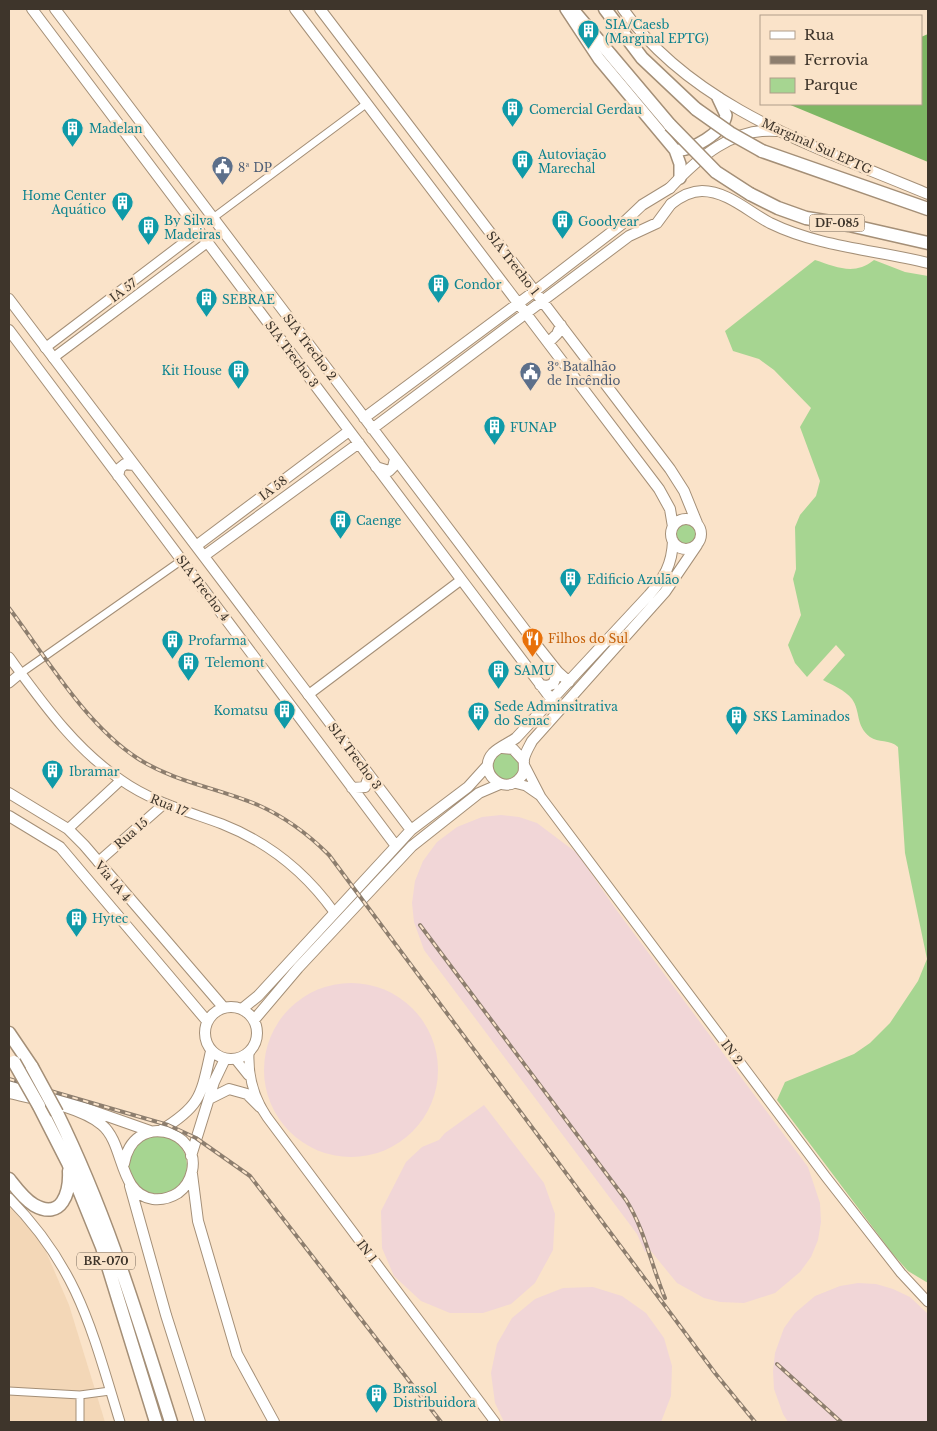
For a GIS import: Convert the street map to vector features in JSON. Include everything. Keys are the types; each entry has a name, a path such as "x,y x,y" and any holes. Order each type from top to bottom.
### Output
{"highway":[{"path":"566,9 599,59 675,150 680,164 680,178"},
{"name":"DF-085","path":"572,9 670,125 716,172 750,194 778,208 806,218 849,224 928,243"},
{"path":"605,9 642,58 696,109 730,133 762,151 928,209"},
{"path":"675,150 688,149 720,129 726,115 718,98"},
{"name":"BR-070","path":"9,1032 32,1067 78,1155 115,1245 170,1422"},
{"name":"BR-070","path":"11,1059 39,1106 68,1163 102,1247 156,1422"},
{"path":"9,1179 32,1204 40,1208 54,1208 60,1205 69,1193 68,1163"}],"main road":[{"name":"SIA Trecho 3","path":"32,9 552,700"},
{"name":"SIA Trecho 2","path":"55,9 372,429 558,672 569,682"},
{"path":"242,1009 258,996 412,830 468,787 487,766 492,754 516,738 569,682 666,574 671,563 673,541 670,509 659,489 295,9"},
{"name":"SIA Trecho 1","path":"320,9 468,206 670,469 684,491 697,524"},
{"name":"Marginal Sul EPTG","path":"623,9 669,59 718,98 780,132 928,194"},
{"path":"351,84 372,79"},
{"path":"121,128 127,130 132,128 136,121 136,116"},
{"path":"364,418 535,291 637,210 670,188 700,158 724,143 757,130 780,132"},
{"path":"135,145 136,139 141,135 152,136"},
{"path":"440,198 448,198 454,187"},
{"path":"372,429 628,236 650,226 663,217 671,204 690,193 709,192 728,198 788,231 817,240 886,252 928,263"},
{"path":"651,200 661,207 663,217"},
{"path":"453,217 454,210 458,206 468,206"},
{"path":"637,210 642,220 650,226"},
{"name":"SIA Trecho 3","path":"9,299 369,776 412,830"},
{"path":"274,331 282,332 288,329 289,319"},
{"path":"549,342 558,334 561,325"},
{"name":"SIA Trecho 4","path":"9,330 396,846"},
{"path":"289,350 287,343 290,337 297,336 304,339"},
{"name":"IA 58","path":"196,546 349,431"},
{"path":"338,439 348,450"},
{"name":"IA 58","path":"204,556 359,443"},
{"path":"106,460 115,458 121,448"},
{"path":"376,467 389,471 393,467 395,459"},
{"path":"118,476 120,468 125,464 134,465"},
{"path":"394,491 393,483 397,477 410,478"},
{"path":"268,492 276,503"},
{"path":"254,1020 298,968 412,846 479,793 500,784 514,783 522,776 524,763 532,741 665,592 697,545 702,532 697,524 684,519 672,527"},
{"path":"673,541 684,549 697,545"},
{"path":"213,600 223,597 227,586"},
{"path":"222,613 232,604 242,607"},
{"path":"540,685 547,686 553,684 558,672"},
{"path":"502,748 513,749 524,763"},
{"path":"487,766 491,777 500,784"},
{"path":"352,788 365,787 369,776"},
{"name":"Via 1A 4","path":"9,793 68,829 224,1008"},
{"name":"Via 1A 4","path":"9,816 49,839 64,852 207,1022"},
{"path":"124,1164 126,1153 131,1143 140,1136 155,1131 183,1116 193,1106 200,1094 211,1051 205,1037 207,1022 213,1014 224,1008 242,1009 254,1020 257,1038 249,1053 230,1060 214,1082 191,1156 192,1171 198,1221 237,1354 274,1422"},
{"path":"211,1051 230,1060"},
{"path":"9,1086 40,1092 180,1138 191,1156"},
{"path":"209,1099 229,1089 247,1094 260,1107"},
{"path":"9,1093 72,1110 94,1119 107,1130 124,1164 166,1315 200,1422"},
{"path":"130,1185 138,1193 148,1198 160,1200 171,1197 181,1191 188,1182 192,1171"}],"street":[{"path":"213,218 366,104"},
{"name":"IA 57","path":"45,348 199,231"},
{"name":"IA 57","path":"53,358 208,242"},
{"path":"166,257 173,268"},
{"path":"85,318 92,328"},
{"path":"9,683 182,560"},
{"path":"308,695 461,580"},
{"name":"Rua 17","path":"9,657 68,734 88,754 121,780 164,804 224,825 270,849 305,877 334,912"},
{"name":"IN 2","path":"524,763 541,797 826,1177 901,1273 928,1302"},
{"path":"68,829 121,780"},
{"name":"IN 2","path":"514,783 526,786 541,797"},
{"name":"Rua 15","path":"98,862 164,804"},
{"name":"IN 1","path":"249,1053 249,1075 260,1107 495,1422"},
{"name":"IN 1","path":"230,1060 249,1075"},
{"path":"9,1198 40,1232 71,1281 98,1346 120,1422"},
{"path":"9,1391 80,1395 110,1391"},
{"path":"80,1395 80,1422"}],"shaded area":[{"path":"501,815 519,817 537,823 577,853 615,908 808,1167 820,1203 821,1222 818,1240 811,1257 800,1272 775,1293 744,1303 720,1302 704,1298 677,1283 650,1250 645,1252 637,1234 424,950 414,922 412,903 415,881 423,861 437,842 457,827 482,817"},
{"path":"351,983 368,985 392,993 418,1015 428,1029 434,1045 438,1070 436,1087 428,1111 406,1137 392,1147 376,1153 351,1157 334,1155 310,1147 284,1125 274,1111 268,1095 264,1070 266,1053 274,1029 296,1003 310,993 326,987"},
{"path":"484,1105 544,1183 555,1214 553,1250 535,1283 511,1304 483,1313 450,1313 421,1301 394,1276 382,1248 381,1211 406,1162 422,1147 439,1140 445,1133"},
{"path":"9,1204 41,1240 69,1305 105,1422 9,1422"},
{"path":"858,1283 876,1284 893,1289 910,1297 928,1314 928,1422 788,1422 774,1389 773,1371 775,1353 784,1328 795,1313 815,1296 840,1286"},
{"path":"593,1287 622,1296 646,1313 664,1338 672,1366 671,1396 661,1422 504,1422 495,1403 491,1373 497,1344 512,1318 535,1299 563,1288"}],"green space":[{"path":"928,34 928,162 790,105 922,105 922,37"},
{"path":"815,260 845,269 852,269 867,265 874,260 905,272 928,276 928,1283 908,1271 892,1253 777,1100 785,1082 854,1054 870,1043 890,1023 918,981 927,959 905,853 898,747 870,737 862,728 852,699 842,690 823,680 845,655 836,645 807,677 795,663 788,645 801,615 793,579 796,569 795,527 800,515 816,496 820,481 800,427 811,408 774,370 759,359 733,351 725,331"},
{"path":"687,523 695,526 698,534 695,542 687,545 679,542 676,534 679,526"},
{"path":"506,752 516,756 520,766 516,776 506,780 496,776 492,766 496,756"},
{"path":"152,1136 164,1136 179,1144 187,1159 187,1171 179,1186 164,1194 152,1194 137,1186 129,1171 129,1159 137,1144"}],"railway":[{"path":"9,608 83,709 118,744 137,758 166,773 243,799 278,815 313,840 329,855 715,1373 755,1422"},
{"path":"420,925 626,1200 643,1235 665,1298"},
{"path":"9,1079 168,1125 196,1138 250,1176 441,1422"},
{"path":"777,1364 841,1422"}],"place":[{"name":"SIA/Caesb (Marginal EPTG)","path":"589,50"},
{"name":"Comercial Gerdau","path":"513,128"},
{"name":"Madelan","path":"73,147"},
{"name":"Autoviação Marechal","path":"522,180"},
{"name":"8ª DP","path":"222,186"},
{"name":"Home Center Aquático","path":"122,221"},
{"name":"Goodyear","path":"562,240"},
{"name":"By Silva Madeiras","path":"148,246"},
{"name":"Condor","path":"438,303"},
{"name":"SEBRAE","path":"206,318"},
{"name":"Kit House","path":"238,389"},
{"name":"3º Batalhão de Incêndio","path":"531,392"},
{"name":"FUNAP","path":"494,446"},
{"name":"Caenge","path":"340,539"},
{"name":"Edificio Azulão","path":"571,598"},
{"name":"Filhos do Sul","path":"532,657"},
{"name":"Profarma","path":"172,659"},
{"name":"Telemont","path":"189,681"},
{"name":"SAMU","path":"498,689"},
{"name":"Komatsu","path":"284,729"},
{"name":"Sede Adminsitrativa do Senac","path":"478,732"},
{"name":"SKS Laminados","path":"737,735"},
{"name":"Ibramar","path":"53,790"},
{"name":"Hytec","path":"76,937"},
{"name":"Brassol Distribuidora","path":"377,1414"}]}
